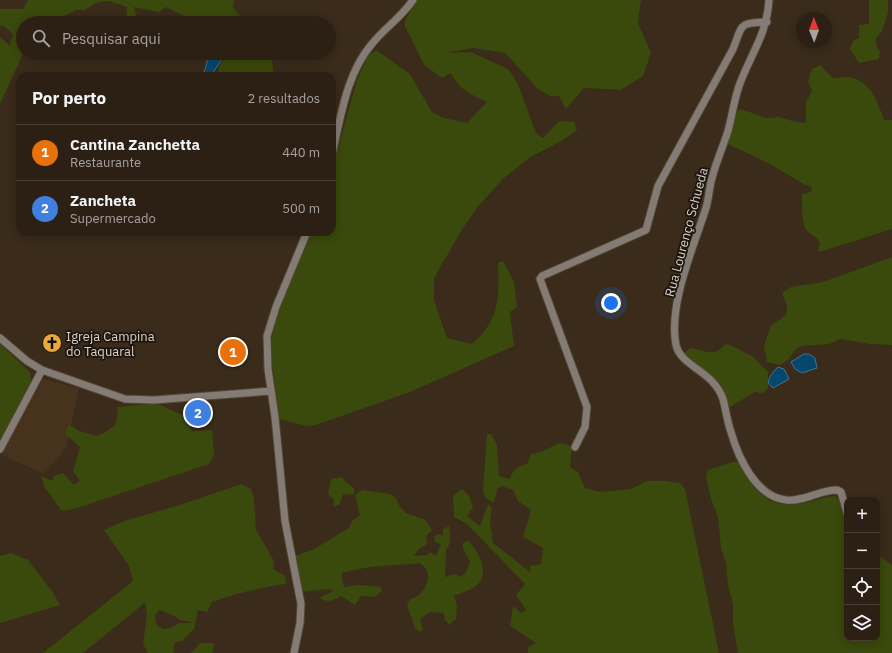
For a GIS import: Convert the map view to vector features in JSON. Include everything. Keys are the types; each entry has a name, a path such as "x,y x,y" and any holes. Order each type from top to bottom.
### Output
{"street":[{"path":"336,138 348,88 360,60 372,43 396,21 413,0"},
{"name":"Rua Lourenço Schueda","path":"769,0 767,22 736,94 723,147 712,177 706,206 682,282 676,324 676,346 682,357 710,378 716,385 724,404 735,446 758,485 777,498 785,500 801,499 837,490 841,492 844,502"},
{"path":"575,447 585,426 587,407 540,279 542,276 573,260 646,230 651,205 658,186 733,49 741,28 748,23 767,22"},
{"path":"294,653 300,623 300,604 285,521 266,352 266,336 276,307 305,236"},
{"path":"0,338 26,361 42,370 115,396 135,400 271,391"},
{"path":"0,449 42,370"}],"shaded area":[{"path":"40,378 79,388 66,448 44,474 0,454"}],"green space":[{"path":"28,0 234,0 233,8 240,16 184,16 166,7 159,12 134,7 136,16 126,16 127,7 109,1 96,3 85,10 76,10 65,16 16,16 16,60 20,60 0,104 0,37 10,46 13,34 4,26 0,25 0,9 23,9"},
{"path":"416,0 641,0 638,23 651,53 643,76 621,90 584,88 566,109 559,96 550,96 538,89 505,53 473,48 444,53 471,52 508,69 517,82 536,133 543,138 559,121 574,122 577,130 563,140 529,158 504,178 480,204 463,228 434,278 434,300 447,338 472,344 488,326 493,317 498,297 498,263 503,261 514,282 517,307 510,312 514,346 410,392 316,425 305,426 279,419 271,352 273,322 308,236 336,236 336,155 357,80 368,56 376,50 410,74 432,112 444,118 467,123 487,102 466,91 450,73 442,78 424,65 405,26 405,21"},
{"path":"869,0 888,0 888,13 882,31 876,39 876,45 880,51 879,59 859,63 850,49 853,41 859,38 859,25 869,24"},
{"path":"224,60 272,60 274,72 218,72 220,64"},
{"path":"820,65 833,78 851,77 860,81 870,89 884,120 892,120 892,229 820,252 818,251 820,244 819,241 807,231 803,219 802,194 811,192 812,187 805,185 770,164 726,143 736,112 741,109 766,118 779,117 806,123 806,102 812,91 808,81 812,69"},
{"path":"892,257 892,345 870,344 840,339 829,344 803,346 797,348 788,360 780,365 767,362 764,346 771,326 786,315 787,307 782,293 791,287 823,282"},
{"path":"0,344 30,372 31,381 0,440"},
{"path":"728,344 752,356 768,372 768,388 763,393 755,392 730,407 710,374 685,356 685,352 691,348 713,352"},
{"path":"159,404 184,416 192,431 212,430 214,455 209,464 74,509 62,511 45,488 41,476 52,481 54,476 63,473 74,485 80,481 73,471 80,447 65,434 69,424 79,431 97,436 114,426 118,413 117,407"},
{"path":"487,434 491,434 497,445 499,476 510,479 516,469 527,464 531,454 541,452 562,443 572,447 570,467 578,472 585,488 600,492 631,489 647,481 680,483 685,489 719,653 528,653 528,647 536,643 510,626 513,606 521,613 526,610 516,595 525,584 467,524 454,517 453,496 462,489 469,496 473,507 467,516 480,526 488,504 492,508 490,521 493,543 530,572 530,566 541,564 543,548 523,537 531,510 518,501 513,490 502,486 498,488 493,503 485,497 483,490"},
{"path":"733,462 738,462 750,481 764,496 771,501 780,504 791,505 835,496 839,501 844,516 844,641 880,641 880,556 892,565 892,653 738,653 733,624 733,604 728,586 726,563 721,549 718,517 711,499 706,477 708,470"},
{"path":"342,477 354,488 354,495 343,494 340,504 333,507 334,500 328,494 331,479"},
{"path":"241,484 251,489 254,498 256,530 274,561 273,569 285,576 286,584 248,591 212,602 207,612 198,610 194,629 182,641 175,642 173,648 174,653 148,653 143,644 147,615 145,602 83,653 43,653 133,581 129,566 104,530 124,521 180,505","holes":["160,610 180,620 195,623 179,623 171,628 163,629 156,624 155,615"]},
{"path":"362,490 391,494 396,498 400,507 406,513 426,520 432,530 426,536 427,544 419,549 414,556 427,555 430,552 436,556 441,544 435,542 434,536 439,534 443,536 443,529 449,526 450,538 446,550 445,577 455,574 461,577 465,574 470,562 463,548 463,543 468,540 472,544 481,561 483,574 477,585 454,596 457,604 456,619 449,625 445,620 444,613 430,612 420,619 423,630 419,632 415,628 407,605 410,599 421,593 428,580 427,571 420,563 371,567 342,573 344,587 359,585 381,587 382,591 374,597 361,596 355,605 341,596 330,601 319,598 333,591 328,589 300,592 295,556 314,549 349,528 352,521 360,515 355,495"},
{"path":"11,553 28,560 54,594 60,605 0,623 0,556"},
{"path":"200,643 214,643 212,653 191,653"}],"water":[{"path":"207,60 221,60 214,72 204,72"},
{"path":"804,354 809,354 815,358 817,368 802,373 795,369 791,362"},
{"path":"778,367 784,369 789,379 773,388 768,383"}],"place":[{"name":"Igreja Campina do Taquaral","path":"52,343"},
{"name":"Cantina Zanchetta","path":"233,352"},
{"name":"Zancheta","path":"198,413"}]}
